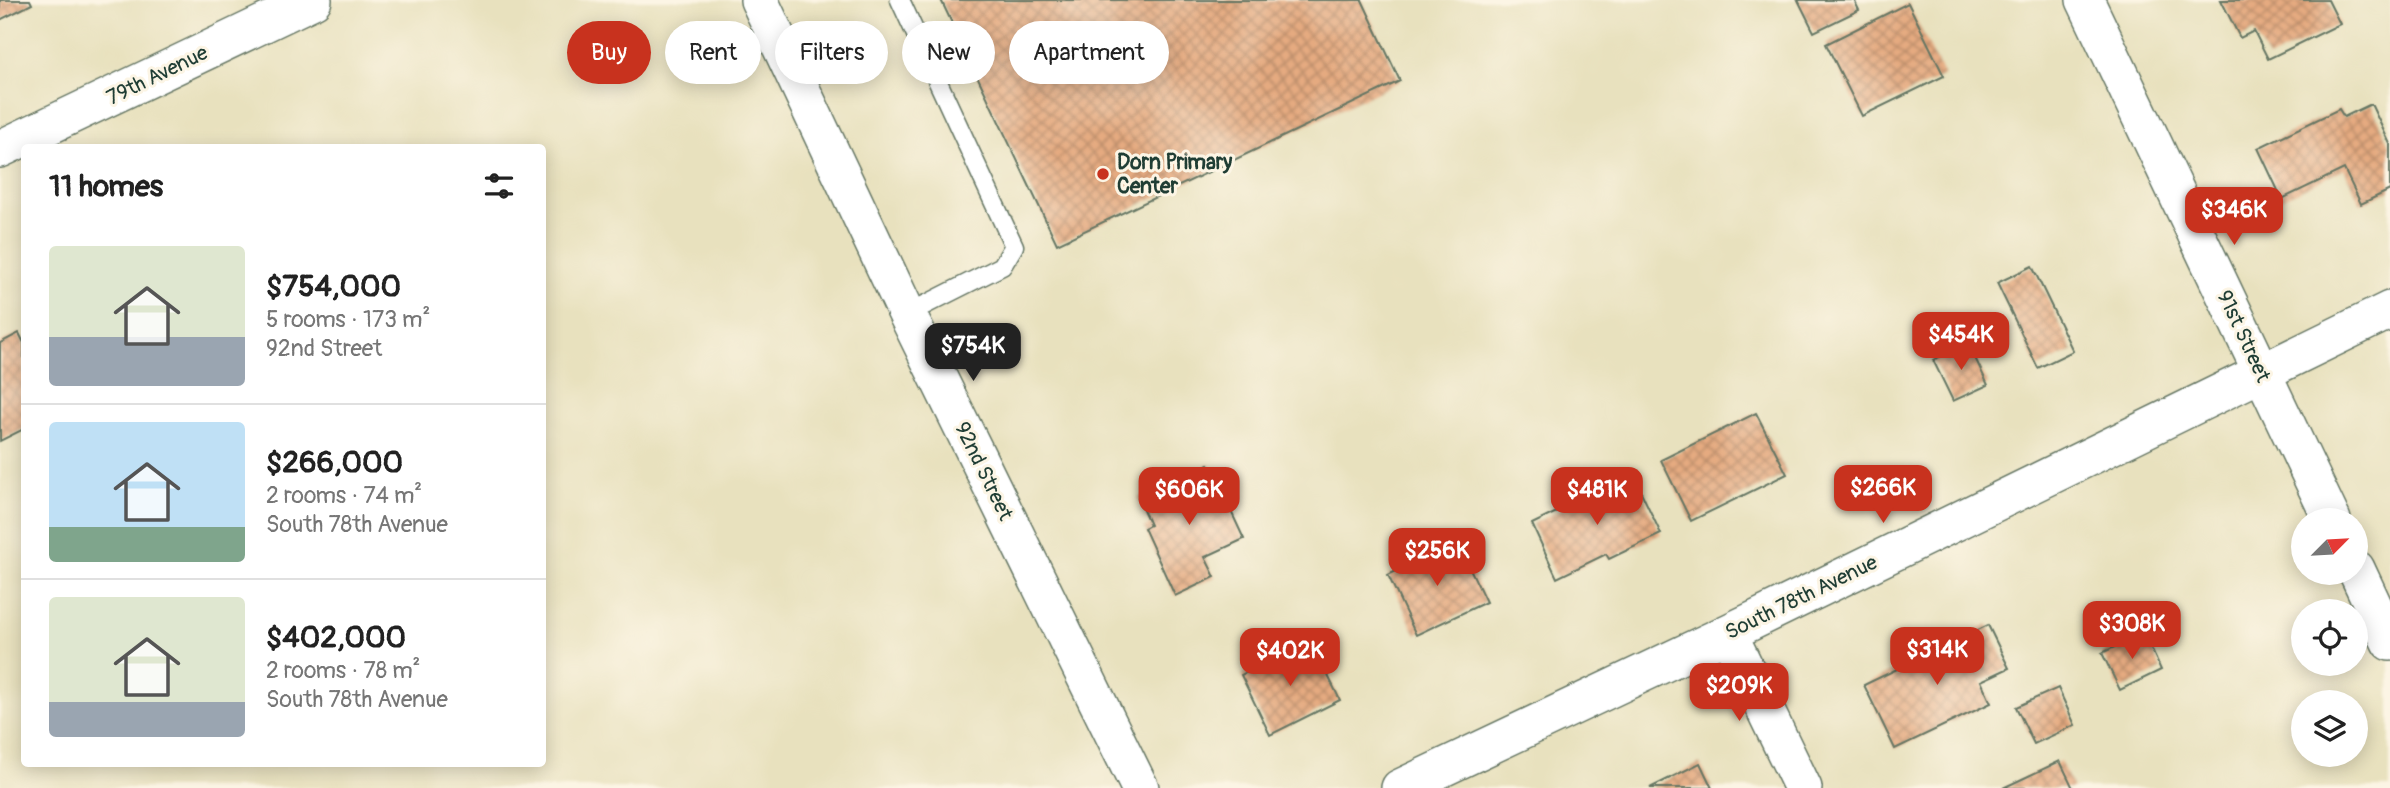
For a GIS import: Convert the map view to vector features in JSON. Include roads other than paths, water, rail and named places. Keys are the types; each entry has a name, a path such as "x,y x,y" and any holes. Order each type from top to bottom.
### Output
{"street":[{"name":"79th Avenue","path":"0,149 313,0"},
{"name":"92nd Street","path":"759,0 907,314 1140,788"},
{"name":"91st Street","path":"2085,0 2326,508"},
{"name":"South 78th Avenue","path":"1400,788 1728,633 2390,310"},
{"path":"2363,585 2390,642"},
{"path":"1728,633 1803,788"}],"lane":[{"path":"900,0 1014,246 1002,266 907,314"}],"place":[{"name":"Dorn Primary Center","path":"1103,174"}]}
